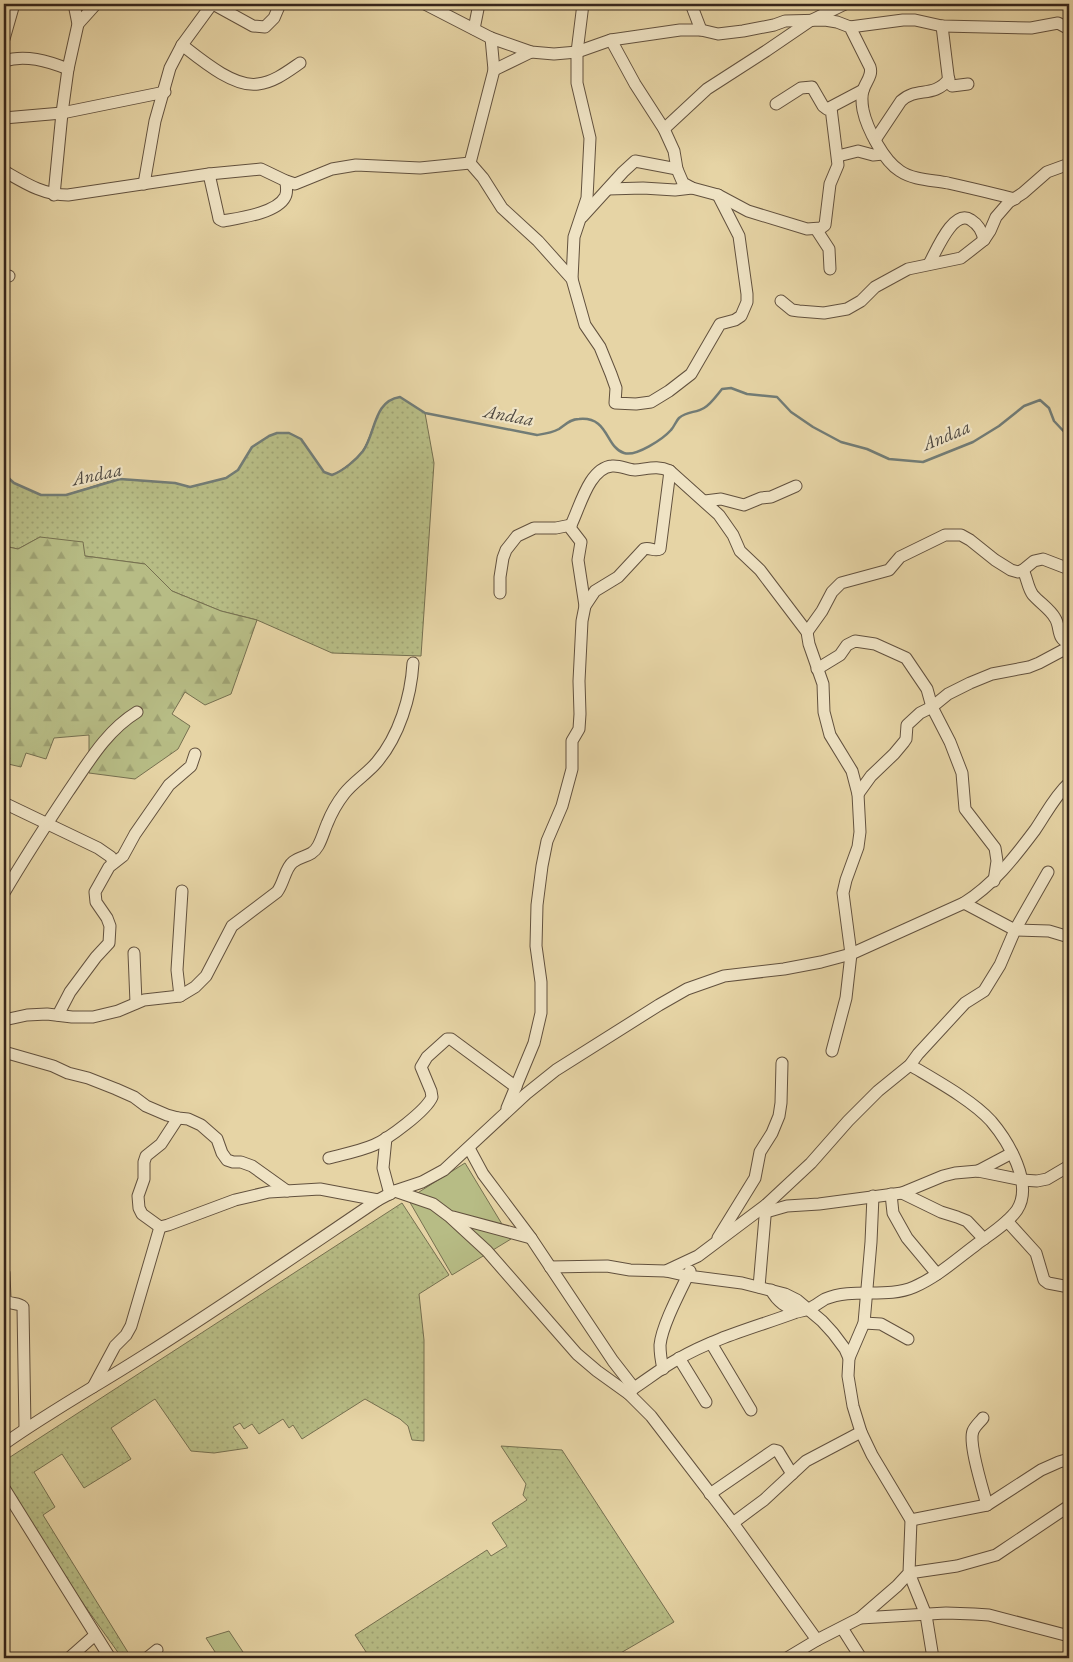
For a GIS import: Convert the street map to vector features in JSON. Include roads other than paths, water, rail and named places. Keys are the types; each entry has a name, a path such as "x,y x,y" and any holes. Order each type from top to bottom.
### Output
{"street":[{"path":"4,40 14,4"},
{"path":"54,195 68,69 78,24 74,4"},
{"path":"78,24 96,4"},
{"path":"144,184 155,121 165,92 170,68 182,45 212,4 253,26 265,27 274,18 280,4"},
{"path":"425,4 491,38 531,52 554,54 577,52 611,40 680,30 701,30 718,34 774,25 789,20 825,20 838,22 850,27 903,20 915,20 942,26 1032,28 1058,23 1069,30"},
{"path":"474,29 478,4"},
{"path":"583,4 577,52 578,83 590,138 587,198 574,238 572,278 584,325 600,347 616,388 615,403 636,404 651,402 669,391 691,374 716,328 724,322 735,320 741,316 745,309 747,294 739,236 718,195"},
{"path":"664,129 706,89 810,21 839,5"},
{"path":"680,30 691,6"},
{"path":"691,6 701,30"},
{"path":"774,25 783,40"},
{"path":"942,26 948,79 952,86 968,84"},
{"path":"850,27 871,71 863,90 863,111 883,154 900,172 912,177 1015,199"},
{"path":"470,163 494,70 491,38"},
{"path":"611,40 635,84 664,129 674,151 677,169 683,183 692,188 718,195 748,211 806,229 821,228 825,224 830,184 838,164 831,108"},
{"path":"182,45 214,70 238,81 257,84 277,78 300,63"},
{"path":"494,70 531,52"},
{"path":"4,61 20,58 33,59 68,69"},
{"path":"876,140 906,96 913,93 934,91 943,86 948,79"},
{"path":"776,104 801,88 812,87 825,108 831,108 863,90"},
{"path":"4,118 62,113 165,92"},
{"path":"838,156 858,152 873,155 883,154"},
{"path":"580,218 623,172 636,161 677,169"},
{"path":"4,171 34,189 54,195 68,195 209,174 261,169 295,184 332,169 356,165 420,168 470,163"},
{"path":"470,163 483,178 502,208 538,241 572,278"},
{"path":"780,301 792,310 798,311 824,313 847,309 855,306 870,290 908,269 961,258 984,240 1003,207 1047,172 1069,164"},
{"path":"209,174 218,214 222,221 249,216 278,204 287,194 286,181"},
{"path":"608,189 643,188 675,190 692,188"},
{"path":"929,264 949,227 960,218 971,219 978,225 984,240"},
{"path":"816,229 829,250 830,269"},
{"path":"504,1113 534,1043 541,1013 541,982 536,951 537,905 548,841 562,806 572,769 572,740 579,729 579,672 582,621 585,606 578,560 581,542 571,529 571,525 592,478 601,470 610,466 631,470 661,467 670,471 705,501 726,525 740,551 760,570 807,632 823,684 824,712 830,735 852,771 858,794 860,832 858,847 843,893 851,954 846,998 832,1051"},
{"path":"585,606 595,590 618,577 644,549 660,549 670,471"},
{"path":"705,501 721,499 744,505 796,486"},
{"path":"500,593 503,558 506,550 517,536 534,528 556,528 571,525"},
{"path":"807,632 822,611 832,592 841,583 889,570 900,557 940,536 961,535 995,560 1018,572 1034,561 1043,559 1069,569"},
{"path":"858,794 871,776 904,742 907,725 920,713 970,682 992,674 1039,664 1069,645 1062,639 1054,616 1032,594 1023,570"},
{"path":"818,669 840,655 847,645 852,642 875,644 906,658 927,689 932,707 950,742 962,773 965,810 995,848 997,861 994,881"},
{"path":"4,1020 27,1015 46,1014 93,1017 118,1011 144,1000 180,996 196,987 206,976 232,926 277,892 282,885 290,864 295,860 309,856 314,851 328,822 346,792 377,762 392,738 403,714 412,685 413,663"},
{"path":"4,893 94,754 111,732 137,712"},
{"path":"58,1015 70,992 96,956 109,943 110,926 94,896 108,867 123,856 135,834 169,785 191,766 195,754"},
{"path":"4,1444 67,1402 91,1390 219,1308 378,1200 422,1182 444,1170 504,1113 556,1070 686,989 724,976 784,969 851,954 964,903 977,895 994,881 1069,783"},
{"path":"4,802 98,848 110,857 113,863"},
{"path":"666,1271 698,1256 766,1209 878,1091 910,1065 966,1003 984,991 1000,965 1016,930 1048,872"},
{"path":"180,996 177,970 182,891"},
{"path":"964,903 1016,930 1049,931 1069,938"},
{"path":"134,953 136,1003"},
{"path":"329,1158 374,1144 386,1138 424,1109 432,1097 421,1067 427,1057 447,1039 451,1039 516,1087"},
{"path":"4,1052 88,1078 134,1097 146,1106 202,1125 214,1135 227,1160 252,1166 287,1191"},
{"path":"713,1246 756,1178 760,1152 772,1133 780,1111 782,1063"},
{"path":"632,1391 679,1358 712,1343 803,1310 826,1299 843,1294 893,1293 914,1287 937,1274 984,1239 1007,1221 1017,1210 1021,1199 1022,1180 1012,1153 990,1121 975,1108 910,1065"},
{"path":"178,1118 161,1144 146,1156 144,1179 138,1196 138,1208 142,1214 160,1227 168,1226 235,1200 269,1192 320,1189 378,1200"},
{"path":"386,1138 383,1168 393,1193"},
{"path":"469,1148 482,1174 531,1238 632,1391 733,1523 816,1640"},
{"path":"978,1171 1012,1153"},
{"path":"766,1209 897,1193 955,1173 978,1171 1022,1180 1037,1181 1047,1179 1069,1166"},
{"path":"393,1193 433,1204 449,1216 487,1251 578,1354 597,1371 632,1391"},
{"path":"897,1193 940,1212 967,1221 984,1239"},
{"path":"897,1193 894,1213 907,1238 937,1274"},
{"path":"873,1196 864,1323 849,1358 848,1376 853,1406 861,1432 872,1455 911,1520 909,1573 926,1615 933,1658"},
{"path":"759,1286 766,1209"},
{"path":"449,1216 531,1238"},
{"path":"1007,1221 1036,1253 1044,1280 1048,1283 1069,1287"},
{"path":"91,1390 115,1346 126,1335 131,1326 160,1227"},
{"path":"663,1369 660,1342 665,1326 698,1256"},
{"path":"550,1267 607,1266 630,1270 666,1271 759,1286 797,1300 803,1310 833,1333 849,1358"},
{"path":"4,1273 5,1300 9,1303 20,1304 23,1307 25,1429"},
{"path":"864,1323 881,1324 908,1339"},
{"path":"712,1343 751,1410"},
{"path":"679,1358 706,1402"},
{"path":"983,1418 973,1431 973,1441 974,1456 987,1505"},
{"path":"733,1523 764,1500 806,1462 861,1432"},
{"path":"710,1494 774,1450 778,1451 792,1474"},
{"path":"911,1520 987,1505 1041,1470 1069,1459"},
{"path":"4,1488 110,1658"},
{"path":"787,1658 816,1640 860,1618 909,1573 957,1566 996,1555 1069,1506"},
{"path":"860,1618 946,1613 989,1615 1069,1635"},
{"path":"842,1628 861,1658"},
{"path":"68,1658 95,1635"},
{"path":"147,1658 157,1650"}],"waterway":[{"name":"Andaa","path":"4,474 14,483 41,495 66,495 120,479 175,483 190,487 226,478 238,470 252,447 269,436 277,433 289,433 301,439 324,472 332,475 345,468 363,451 380,411 391,400 400,397 425,413 537,435 556,430 573,420 589,419 601,427 618,450 629,454 642,450 656,442 671,430 682,416 704,408 722,389 731,388 747,394 777,397 791,412 813,427 841,442 867,449 889,459 923,462 973,442 999,426 1024,406 1040,400 1049,408 1054,421 1069,437"}]}
